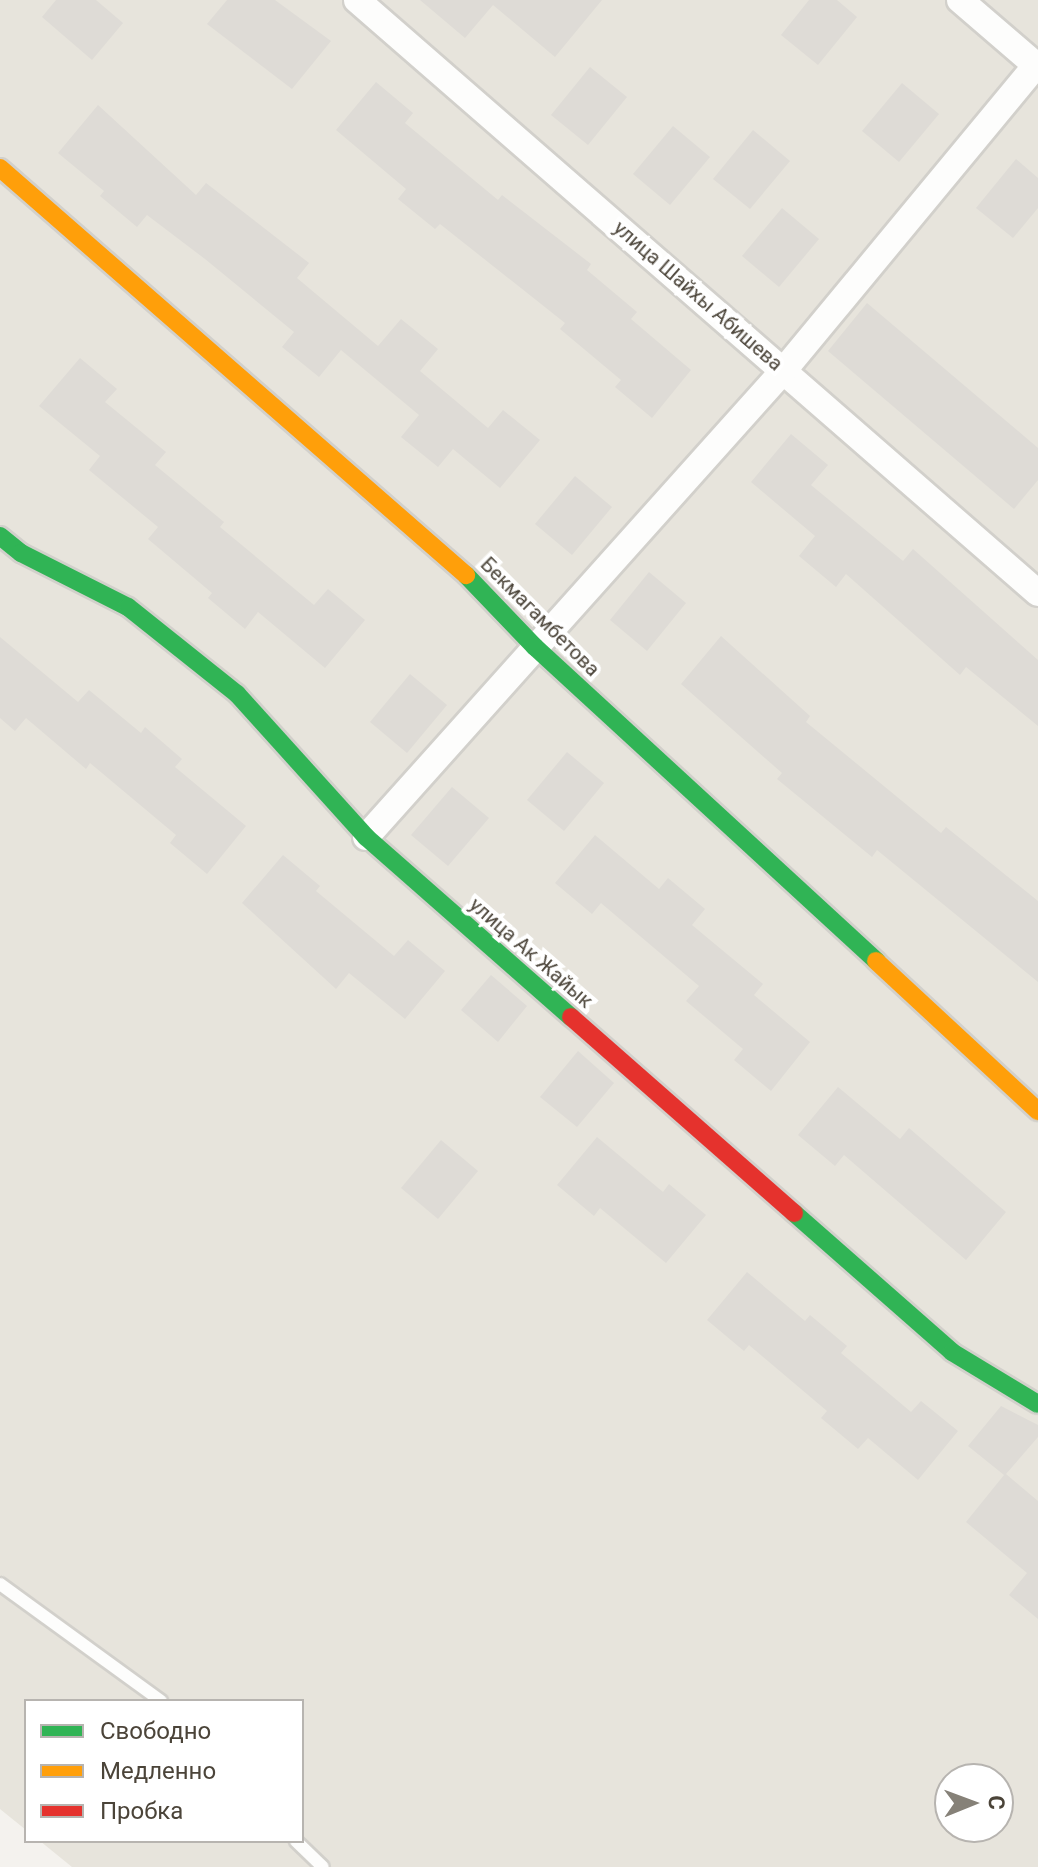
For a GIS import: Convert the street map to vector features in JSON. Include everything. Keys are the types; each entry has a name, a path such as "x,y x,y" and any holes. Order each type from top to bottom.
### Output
{"street":[{"name":"улица Шайхы Абишева","path":"357,0 1038,593"},
{"path":"366,837 784,370 1037,65 960,0"},
{"name":"Бекмагамбетова","path":"0,168 443,551 535,647 1038,1111"},
{"name":"улица Ак Жайык","path":"0,536 21,553 128,607 237,694 366,837 952,1352 1038,1404"}],"lane":[{"path":"0,1584 158,1699"},
{"path":"298,1843 323,1867"}],"shaded area":[{"path":"0,0 1038,0 1038,1867 72,1867 42,1843 304,1843 304,1699 24,1699 24,1828 0,1809"}],"building":[{"path":"56,0 96,0 123,23 92,60 42,17"},
{"path":"227,0 275,0 331,41 292,89 207,24"},
{"path":"420,0 602,0 555,57 493,5 465,38"},
{"path":"809,0 837,0 857,17 818,65 781,35"},
{"path":"590,67 627,97 588,145 551,115"},
{"path":"376,82 413,113 405,123 498,200 502,195 591,264 587,270 637,312 631,319 691,370 652,418 615,387 621,380 560,329 565,323 440,224 435,229 398,199 406,189 336,130"},
{"path":"902,83 939,114 899,162 862,131"},
{"path":"98,105 196,195 206,183 309,263 297,278 378,346 401,319 438,349 420,371 488,428 503,410 540,440 500,488 453,449 438,467 401,437 419,415 341,350 319,377 282,347 294,332 147,215 137,227 100,196 104,191 58,153"},
{"path":"673,126 710,157 670,205 633,174"},
{"path":"753,130 790,161 750,209 713,179"},
{"path":"1016,159 1038,178 1038,208 1013,238 976,208"},
{"path":"782,208 819,239 779,287 742,256"},
{"path":"867,303 1038,448 1038,480 1014,509 828,351"},
{"path":"80,358 117,389 105,402 166,452 155,465 224,522 220,527 314,605 328,589 365,620 325,668 258,612 245,629 208,598 212,593 148,539 158,527 89,470 100,456 39,406"},
{"path":"791,434 828,465 811,485 903,561 913,549 1038,660 1038,726 966,667 960,675 846,574 836,587 799,556 815,536 751,482"},
{"path":"575,476 612,507 572,555 535,524"},
{"path":"649,572 686,603 647,651 610,620"},
{"path":"721,636 810,716 806,722 941,833 946,827 1038,901 1038,982 877,850 872,857 777,779 782,773 681,684"},
{"path":"0,637 78,702 89,690 141,733 145,727 182,759 175,767 246,826 207,874 170,843 176,835 90,763 86,769 26,718 15,731 0,718"},
{"path":"410,674 447,705 407,753 370,722"},
{"path":"567,752 604,783 564,831 527,800"},
{"path":"452,787 489,818 448,866 411,835"},
{"path":"595,835 659,889 668,878 705,909 692,925 763,984 754,995 810,1042 771,1091 734,1060 743,1049 686,1001 699,986 601,903 592,914 555,883"},
{"path":"283,855 320,886 316,891 394,956 408,940 445,971 405,1019 349,973 336,989 242,903"},
{"path":"491,975 527,1006 498,1042 461,1010"},
{"path":"578,1051 614,1083 577,1127 540,1097"},
{"path":"838,1087 900,1139 909,1128 1006,1212 966,1260 844,1155 835,1166 798,1135"},
{"path":"597,1137 663,1192 669,1184 706,1215 666,1263 600,1208 594,1216 557,1185"},
{"path":"441,1140 478,1171 438,1219 401,1188"},
{"path":"747,1272 805,1321 810,1315 847,1346 841,1353 911,1412 921,1401 958,1431 918,1480 868,1438 858,1449 821,1418 827,1411 749,1345 744,1351 707,1320"},
{"path":"1001,1406 1038,1425 1038,1437 1006,1474 1038,1501 1038,1619 1009,1595 1027,1573 966,1522 1004,1475 968,1446"}],"traffic: fast":[{"path":"0,536 21,553 128,607 237,694 366,837 571,1017"},
{"path":"466,575 535,647 876,961"},
{"path":"794,1213 952,1352 1038,1404"}],"traffic: slow":[{"path":"0,168 466,575"},
{"path":"876,961 1038,1111"}],"traffic: jam":[{"path":"571,1017 794,1213"}]}
